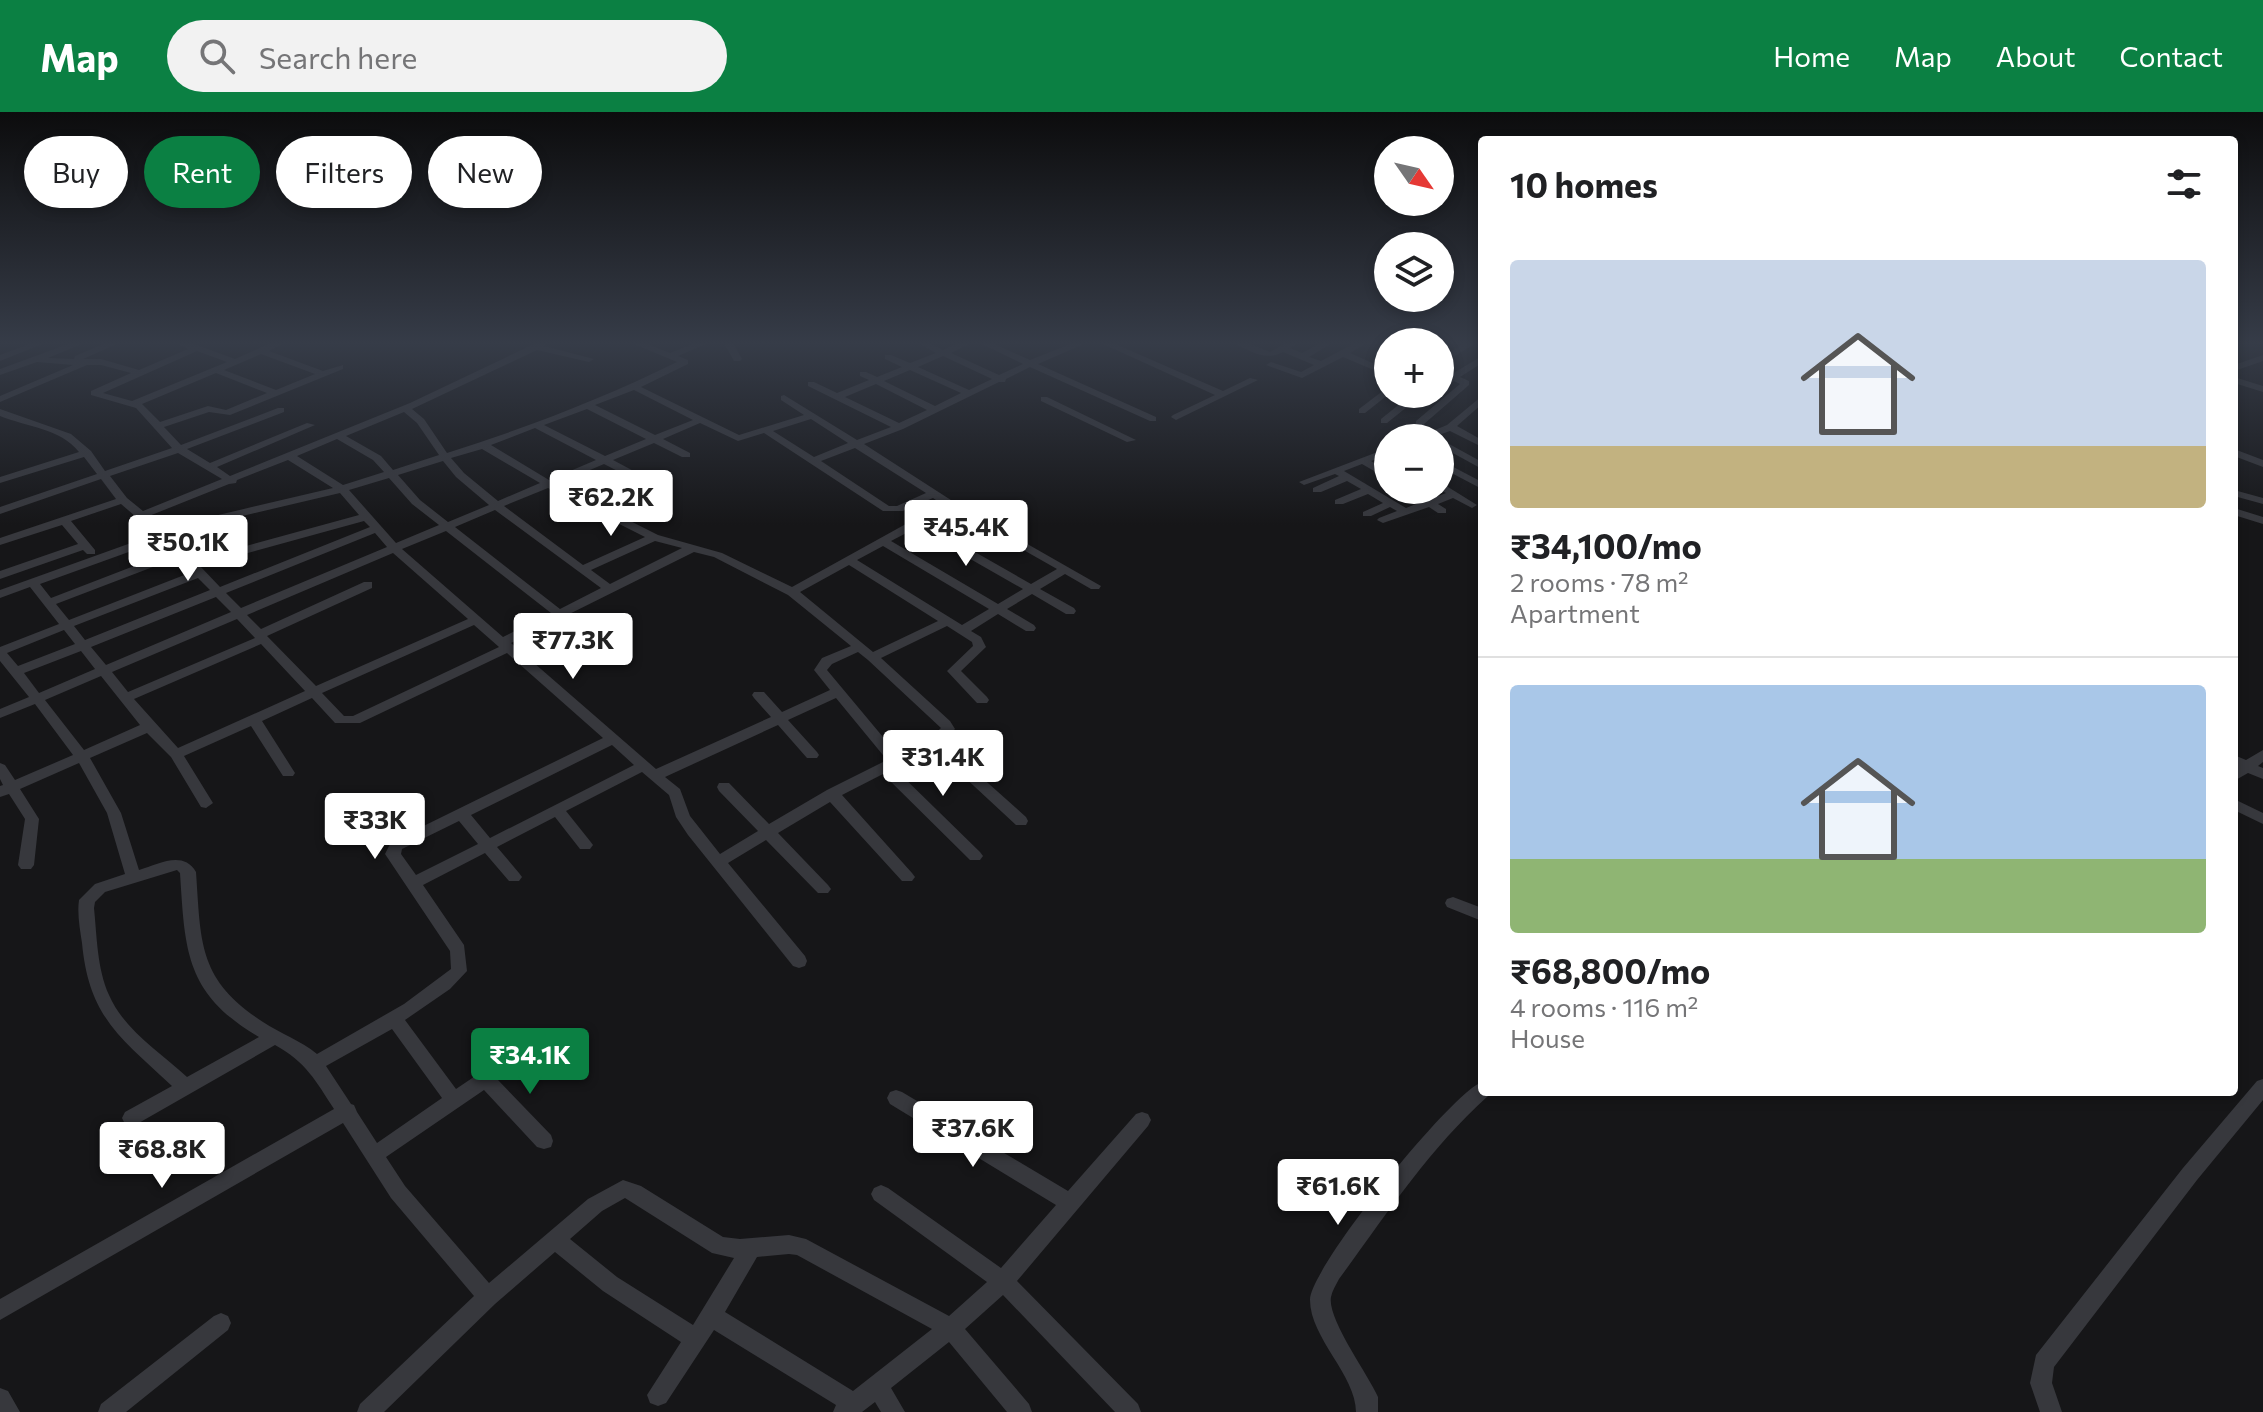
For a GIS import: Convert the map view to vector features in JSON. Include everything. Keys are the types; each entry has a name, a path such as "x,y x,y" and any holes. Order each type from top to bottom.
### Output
{"street":[{"path":"133,404 143,410 179,449 232,481"},
{"path":"158,426 208,409 227,413 249,404"},
{"path":"143,515 416,404"},
{"path":"0,594 163,534 224,515 342,489 392,474 483,445 590,404"},
{"path":"667,404 732,436 761,433 811,416"},
{"path":"792,404 933,494 1095,586"},
{"path":"854,404 899,427"},
{"path":"922,404 935,410"},
{"path":"812,461 949,404"},
{"path":"1081,404 1153,419"},
{"path":"1176,417 1203,404"},
{"path":"1362,411 1371,404"},
{"path":"1419,424 1442,404"},
{"path":"587,405 686,455"},
{"path":"1091,405 1131,440"},
{"path":"1384,421 1400,408"},
{"path":"405,409 422,420 444,458 498,506 610,589"},
{"path":"0,511 281,410"},
{"path":"1454,425 1476,411"},
{"path":"0,412 67,434 87,453 123,500 163,534 334,716 347,722 694,547"},
{"path":"0,425 15,419"},
{"path":"0,714 700,420"},
{"path":"209,467 310,425"},
{"path":"536,425 639,478"},
{"path":"1454,429 1478,442"},
{"path":"761,433 891,510 933,494"},
{"path":"340,437 377,458 416,502 559,614"},
{"path":"483,445 549,484 654,537 718,555 792,592 872,657 948,729 934,742 832,794 718,862"},
{"path":"1454,450 1478,464"},
{"path":"0,480 87,453"},
{"path":"2238,454 2263,464"},
{"path":"1304,482 1374,456"},
{"path":"291,457 342,489 396,550 675,793 683,817 799,961"},
{"path":"1363,460 1374,467"},
{"path":"0,467 17,474"},
{"path":"1336,470 1374,493"},
{"path":"1454,471 1478,484"},
{"path":"1317,490 1347,477"},
{"path":"1339,502 1369,490"},
{"path":"1454,494 1472,505"},
{"path":"2238,494 2263,501"},
{"path":"0,542 123,500"},
{"path":"792,592 950,504"},
{"path":"1367,514 1389,504"},
{"path":"1393,504 1406,512"},
{"path":"1383,520 1428,504"},
{"path":"1432,504 1442,511"},
{"path":"2238,512 2263,521"},
{"path":"133,876 110,804 81,757 0,651 195,569 366,517"},
{"path":"64,520 96,558"},
{"path":"916,523 1070,611"},
{"path":"15,672 376,529"},
{"path":"582,570 654,537"},
{"path":"883,541 1030,628"},
{"path":"0,575 85,545"},
{"path":"49,603 179,553"},
{"path":"840,566 948,621 977,640 980,647 953,671 982,700"},
{"path":"963,630 1065,569"},
{"path":"32,582 149,727 176,754 206,803"},
{"path":"125,698 368,585"},
{"path":"176,754 475,620"},
{"path":"872,657 948,621"},
{"path":"860,647 822,665 822,675 890,764 975,856"},
{"path":"412,884 557,810 780,719 837,692"},
{"path":"759,695 812,755"},
{"path":"254,719 288,773"},
{"path":"7,789 149,727"},
{"path":"315,1064 449,981 459,971 458,950 412,884 393,850 613,739"},
{"path":"934,742 1021,821"},
{"path":"2241,763 2263,755"},
{"path":"2241,763 2263,774"},
{"path":"0,768 7,789 32,819 26,865"},
{"path":"724,787 823,889"},
{"path":"832,794 907,877"},
{"path":"2238,806 2263,819"},
{"path":"557,810 585,845"},
{"path":"461,814 514,877"},
{"path":"186,1087 116,1020 103,1001 95,981 87,900 100,888 177,864 184,866 188,872 194,944 202,975 212,993 274,1037 300,1048 315,1064 398,1192 488,1297"},
{"path":"1453,903 1478,913"},
{"path":"393,1017 455,1101"},
{"path":"131,1118 274,1037"},
{"path":"373,1156 542,1040"},
{"path":"486,1080 544,1141"},
{"path":"2051,1412 2041,1383 2044,1363 2200,1161 2263,1087"},
{"path":"1367,1412 1367,1397 1325,1318 1320,1304 1322,1290 1332,1272 1426,1148 1461,1107 1478,1093"},
{"path":"896,1098 1071,1203"},
{"path":"0,1310 348,1111"},
{"path":"711,1316 849,1408 951,1328 1003,1281 1142,1120"},
{"path":"368,1412 488,1297 595,1205 623,1189 634,1192 719,1246 735,1250 785,1243 799,1246 951,1328 1021,1412"},
{"path":"881,1194 1003,1281 1130,1412"},
{"path":"555,1239 610,1284 696,1339"},
{"path":"658,1395 711,1316 750,1249"},
{"path":"109,1412 221,1323"},
{"path":"877,1386 894,1412"},
{"path":"0,1399 9,1412"}]}
